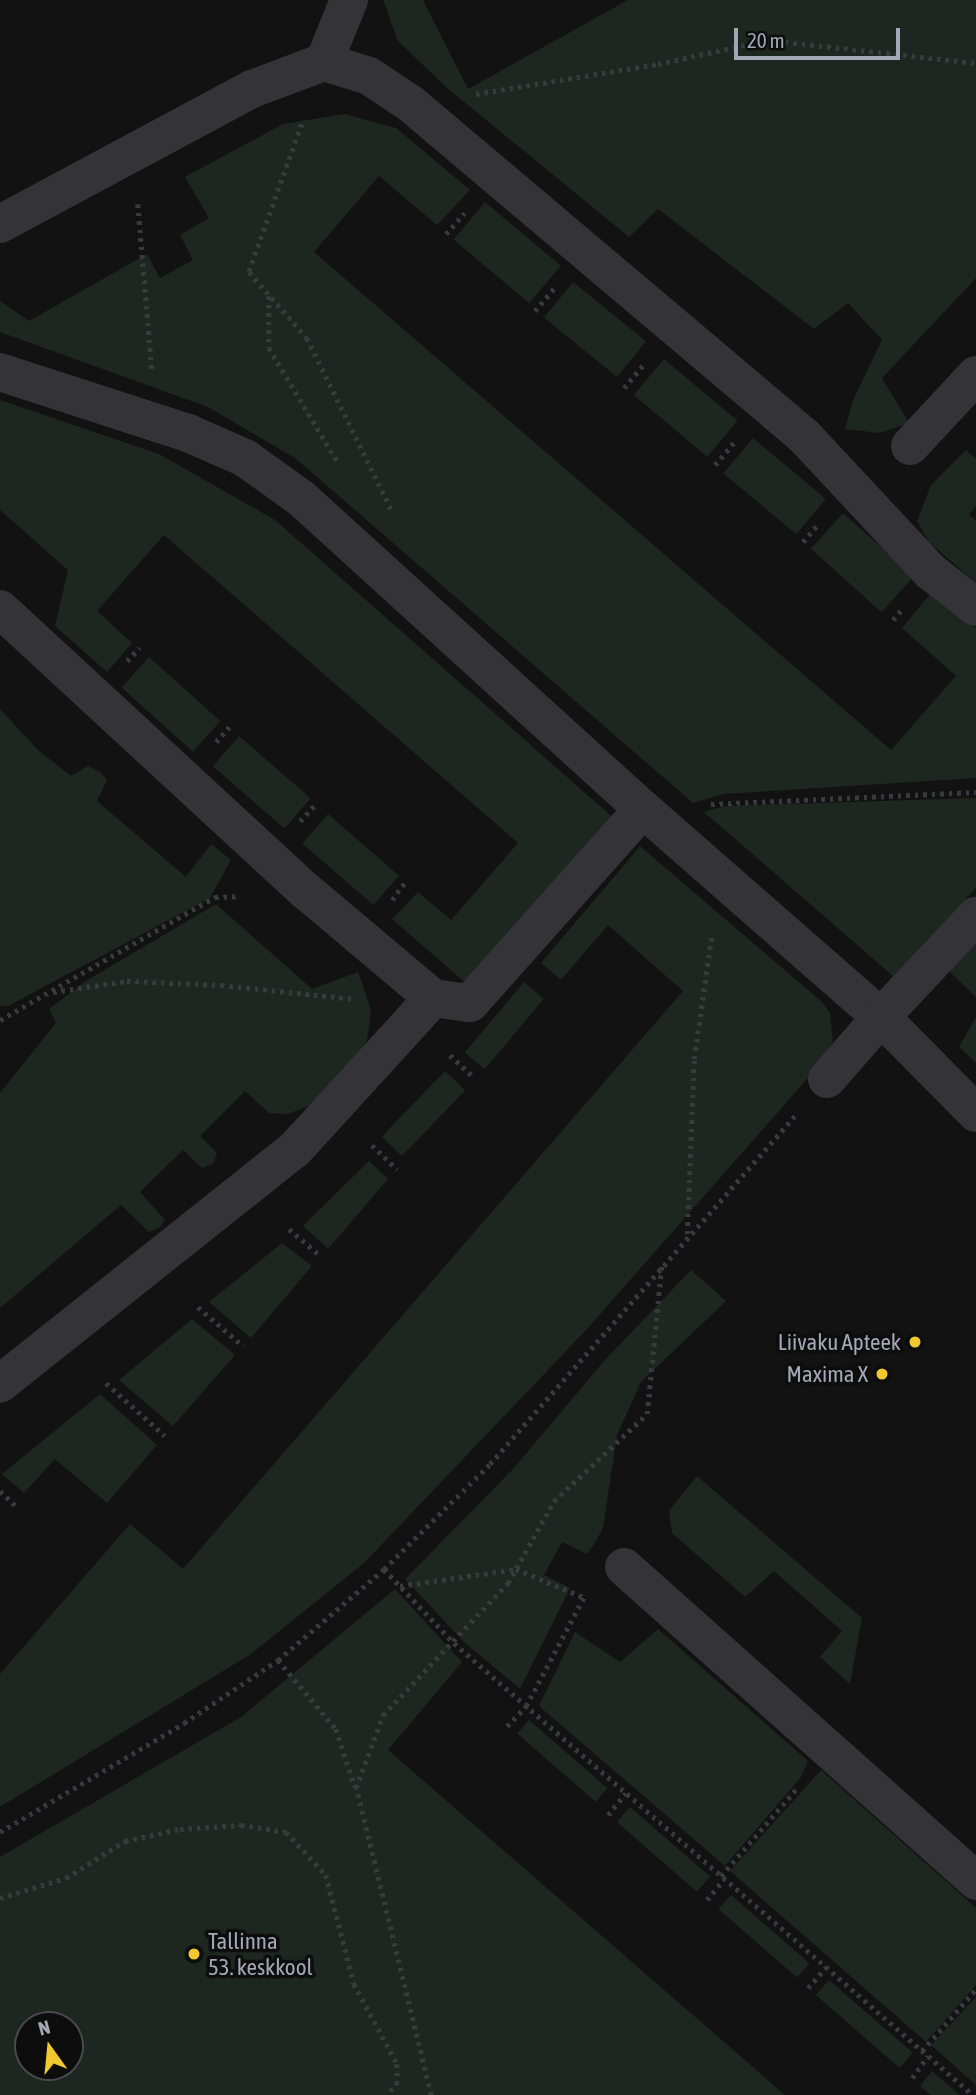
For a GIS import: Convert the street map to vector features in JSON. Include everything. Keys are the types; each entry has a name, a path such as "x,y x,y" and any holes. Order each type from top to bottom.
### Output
{"street":[{"path":"324,62 349,0"},
{"path":"0,224 252,89 324,62 369,76 411,104 804,436 931,572 976,607"},
{"path":"0,372 188,433 245,458 302,499 649,814 881,1017 976,1113"},
{"path":"910,446 976,375"},
{"path":"0,610 306,891 433,998 470,1003 649,814"},
{"path":"827,1079 976,916"},
{"path":"0,1384 295,1149 433,998"},
{"path":"624,1567 976,1881"}],"path":[{"path":"411,104 658,64 768,40 976,63"},
{"path":"324,62 249,272 307,338 397,521"},
{"path":"134,152 153,381"},
{"path":"270,295 269,348 343,470"},
{"path":"649,814 726,800 976,792"},
{"path":"687,1234 694,1059 712,938 713,870"},
{"path":"0,1020 215,897 306,891"},
{"path":"53,992 127,981 221,985 368,1000"},
{"path":"450,1055 475,1078"},
{"path":"0,1832 184,1723 278,1660 384,1569 490,1464 662,1262 827,1079"},
{"path":"372,1145 397,1168"},
{"path":"289,1229 321,1256"},
{"path":"356,1788 383,1715 453,1643 516,1569 554,1500 647,1414 662,1262"},
{"path":"198,1307 243,1346"},
{"path":"106,1383 165,1436"},
{"path":"0,1491 15,1505"},
{"path":"507,1726 526,1706 583,1597 624,1567"},
{"path":"384,1569 453,1643 973,2095"},
{"path":"400,1586 516,1569 583,1597"},
{"path":"278,1660 336,1729 356,1788 431,2095"},
{"path":"707,1900 722,1877 806,1778"},
{"path":"608,1815 626,1793"},
{"path":"0,1898 66,1878 125,1841 180,1829 241,1825 286,1832 327,1875 354,1984 397,2064 398,2082 387,2095"},
{"path":"808,1988 826,1967"},
{"path":"922,2051 976,1989"},
{"path":"912,2078 928,2056"}],"shaded area":[{"path":"383,0 423,0 468,89 628,0 976,0 976,278 882,378 909,423 879,433 845,429 853,400 882,340 848,303 814,329 658,209 629,237 446,87 398,41"},
{"path":"345,114 396,128 470,190 437,225 379,176 314,252 891,750 956,676 902,628 930,594 976,628 976,778 724,794 693,803 295,458 208,407 0,332 0,301 29,321 147,254 160,278 193,260 180,235 209,218 185,177 283,124"},
{"path":"485,202 561,266 529,303 454,240"},
{"path":"573,282 646,341 617,377 544,318"},
{"path":"664,359 738,421 707,457 634,395"},
{"path":"0,400 159,454 275,520 617,821 468,985 392,919 418,892 451,920 518,843 164,535 97,611 132,643 107,672 55,626 68,570 0,510"},
{"path":"753,438 826,499 796,534 723,473"},
{"path":"966,450 976,459 976,506 969,514 976,521 976,583 929,542 917,521 931,485"},
{"path":"843,513 914,577 881,612 811,549"},
{"path":"149,657 220,721 193,752 122,687"},
{"path":"0,709 38,750 71,776 88,766 100,772 107,780 97,801 186,877 211,844 231,860 210,898 8,1006 0,1006"},
{"path":"239,736 311,798 284,829 213,766"},
{"path":"976,798 976,888 894,977 704,812 725,806"},
{"path":"328,814 399,876 373,905 302,843"},
{"path":"640,846 822,1002 830,1013 833,1042 822,1062 587,1329 364,1563 251,1654 0,1807 0,1674 130,1524 183,1569 683,991 608,925 561,980 541,963"},
{"path":"216,904 312,989 358,972 371,1010 367,1041 321,1101 288,1114 269,1113 245,1091 200,1136 217,1153 213,1164 202,1168 183,1150 140,1192 165,1220 160,1227 149,1232 121,1205 0,1308 0,1093 56,1023 49,1009 86,981"},
{"path":"976,939 976,997 949,971"},
{"path":"524,982 544,999 485,1069 465,1052"},
{"path":"976,1017 976,1063 959,1047"},
{"path":"445,1071 465,1090 402,1156 382,1136"},
{"path":"369,1161 388,1179 328,1249 303,1226"},
{"path":"282,1243 312,1266 251,1338 209,1302"},
{"path":"691,1270 726,1301 641,1382 617,1435 603,1528 587,1554 562,1542 544,1575 570,1588 520,1689 464,1642 405,1579 513,1469 604,1361"},
{"path":"192,1319 235,1355 173,1426 119,1380"},
{"path":"100,1394 157,1445 107,1503 55,1459 24,1493 2,1474"},
{"path":"697,1476 862,1618 850,1684 820,1657 842,1631 774,1571 745,1597 672,1533 669,1511"},
{"path":"395,1589 462,1662 388,1750 785,2095 0,2095 0,1857 241,1717"},
{"path":"658,1629 808,1761 801,1777 725,1866 539,1706 575,1632 620,1662"},
{"path":"529,1720 607,1788 596,1802 517,1734"},
{"path":"821,1770 976,1908 976,1985 926,2042 730,1871"},
{"path":"630,1807 710,1877 697,1892 617,1822"},
{"path":"731,1895 809,1963 797,1978 719,1909"},
{"path":"829,1980 913,2053 900,2068 816,1995"},
{"path":"976,1997 976,2085 931,2045"},
{"path":"932,2071 960,2095 931,2095 920,2086"}],"place":[{"name":"Liivaku Apteek","path":"915,1342"},
{"name":"Maxima X","path":"882,1374"},
{"name":"Tallinna 53. keskkool","path":"194,1954"}]}
